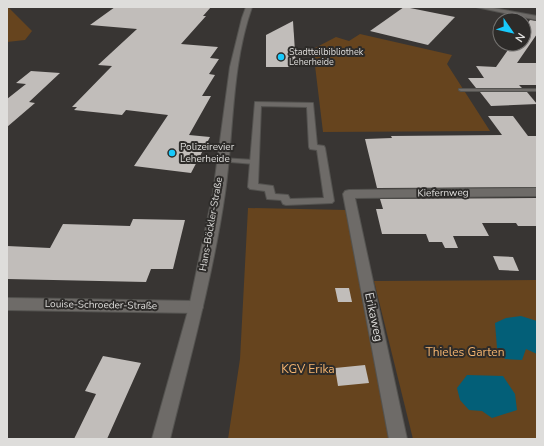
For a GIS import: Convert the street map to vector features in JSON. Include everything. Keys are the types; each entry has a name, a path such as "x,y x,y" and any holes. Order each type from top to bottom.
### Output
{"street":[{"name":"Hans-Böckler-Straße","path":"161,439 196,307 218,193 234,67 248,7"},
{"path":"479,7 537,18"},
{"path":"258,104 310,104 313,147 321,148 329,201 286,202 286,197 270,197 270,188 252,187 254,162 258,104"},
{"name":"Kiefernweg","path":"349,194 537,192"},
{"name":"Erikaweg","path":"349,194 398,439"},
{"name":"Louise-Schroeder-Straße","path":"7,304 196,307"}],"lane":[{"path":"461,90 537,90"},
{"path":"222,160 254,162"}],"green space":[{"path":"8,7 32,31 25,40 7,42"},
{"path":"360,34 452,55 447,64 490,131 323,132 313,49 336,37 349,41"},
{"name":"KGV Erika","path":"248,208 347,210 392,439 228,439 240,359"},
{"name":"Thieles Garten","path":"537,280 537,439 413,439 374,281"}],"water":[{"path":"521,316 537,321 537,354 526,349 522,360 505,359 497,348 495,323 506,318"},
{"path":"467,375 503,376 515,394 517,410 492,418 482,411 469,410 460,400 457,388"}],"building":[{"path":"115,7 211,7 203,16 206,16 181,44 218,47 210,58 219,59 209,74 215,75 202,96 211,96 189,135 210,137 191,173 134,166 168,115 126,110 122,115 74,110 77,107 72,107 112,66 98,65 137,29 90,25"},
{"path":"404,7 455,17 428,45 370,31"},
{"path":"532,20 537,21 537,34 532,41"},
{"path":"293,21 296,67 266,67 266,35"},
{"path":"506,52 525,52 517,63 537,63 537,85 519,85 522,88 476,88 468,78 484,78 476,66 496,67"},
{"path":"31,71 60,73 29,102 35,103 7,127 7,99 26,84 16,83"},
{"path":"480,92 527,92 537,104 491,106"},
{"path":"488,116 513,116 528,136 537,136 537,187 377,188 365,139 392,138 391,136 502,135"},
{"path":"537,198 537,226 518,226 516,223 482,223 489,236 453,236 458,248 445,248 442,242 429,242 426,234 382,234 376,209 383,209 380,199"},
{"path":"133,219 185,220 173,269 151,269 146,282 7,279 7,246 50,248 63,224 130,226"},
{"path":"493,256 513,257 519,271 499,270"},
{"path":"335,288 349,288 352,302 338,302"},
{"path":"103,356 141,363 107,439 74,439 96,394 85,391"},
{"path":"365,365 369,383 338,386 335,368"}],"place":[{"name":"Stadtteilbibliothek Leherheide","path":"281,57"},
{"name":"Polizeirevier Leherheide","path":"172,153"}]}
